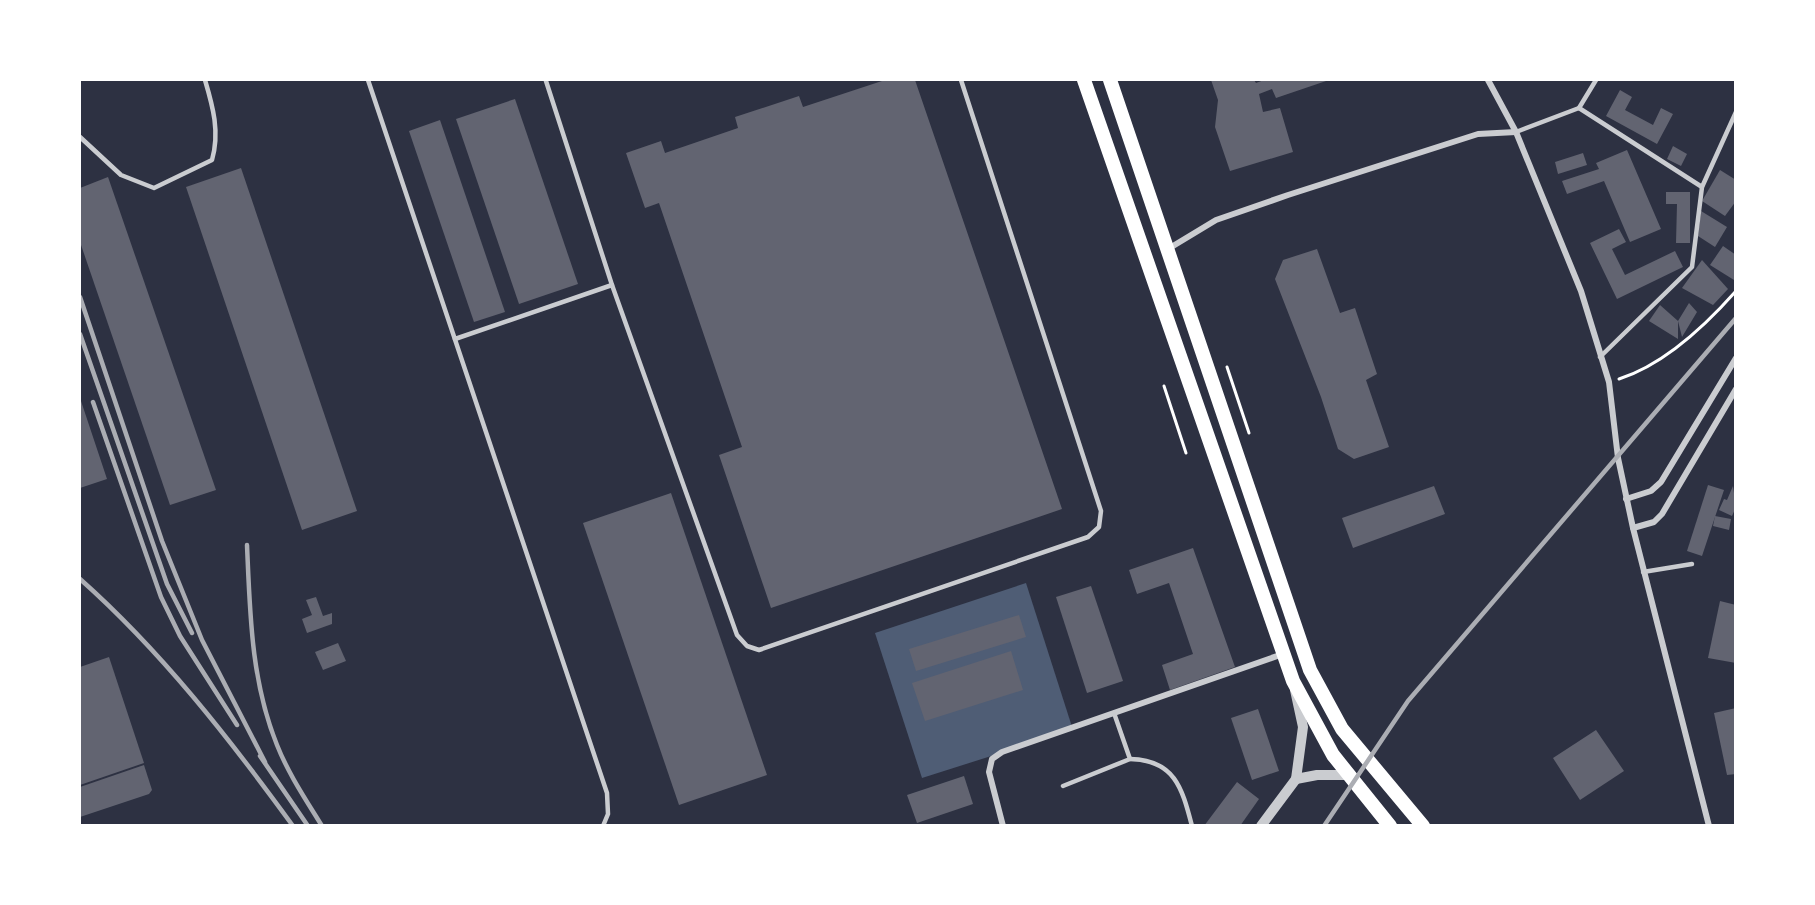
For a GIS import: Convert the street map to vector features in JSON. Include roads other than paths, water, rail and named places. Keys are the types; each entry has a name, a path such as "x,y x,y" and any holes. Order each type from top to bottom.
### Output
{"highway":[{"path":"1084,80 1293,681 1346,775 1384,823"},
{"path":"1110,80 1310,670 1342,729 1423,825"}],"street":[{"path":"1488,80 1515,132 1581,291 1609,382 1626,499 1709,825"},
{"path":"1168,249 1216,220 1288,195 1478,134 1515,132"},
{"path":"1626,499 1651,491 1661,482 1736,358"},
{"path":"1633,528 1654,522 1662,514 1736,389"},
{"path":"1003,825 988,772 992,759 1002,752 1283,654"},
{"path":"1261,825 1296,779 1303,727 1293,681"},
{"path":"1296,779 1317,775 1346,775"}],"lane":[{"path":"80,137 121,176 154,188 212,160 218,140 213,105 205,80"},
{"path":"368,80 607,793 609,814 603,825"},
{"path":"546,81 612,285 737,635 747,646 759,650 1089,537 1099,527 1101,511 961,80"},
{"path":"1515,132 1579,108 1596,80"},
{"path":"1579,108 1702,187"},
{"path":"1600,357 1692,267 1702,187 1736,112"},
{"path":"455,339 612,285"},
{"path":"1643,572 1692,564"},
{"path":"1114,713 1130,759"},
{"path":"1063,786 1130,759 1149,760 1165,768 1178,783 1192,825"}],"water":[{"path":"1026,583 1073,730 922,778 875,633"}],"railway":[{"path":"80,297 162,541 202,640 265,762"},
{"path":"1324,826 1408,701 1736,318"},
{"path":"80,334 167,584 192,633"},
{"path":"93,402 161,597 180,636 237,725"},
{"path":"247,545 253,646 268,721 281,755 322,826"},
{"path":"80,579 110,607 193,696 293,826"},
{"path":"260,756 308,826"}]}
